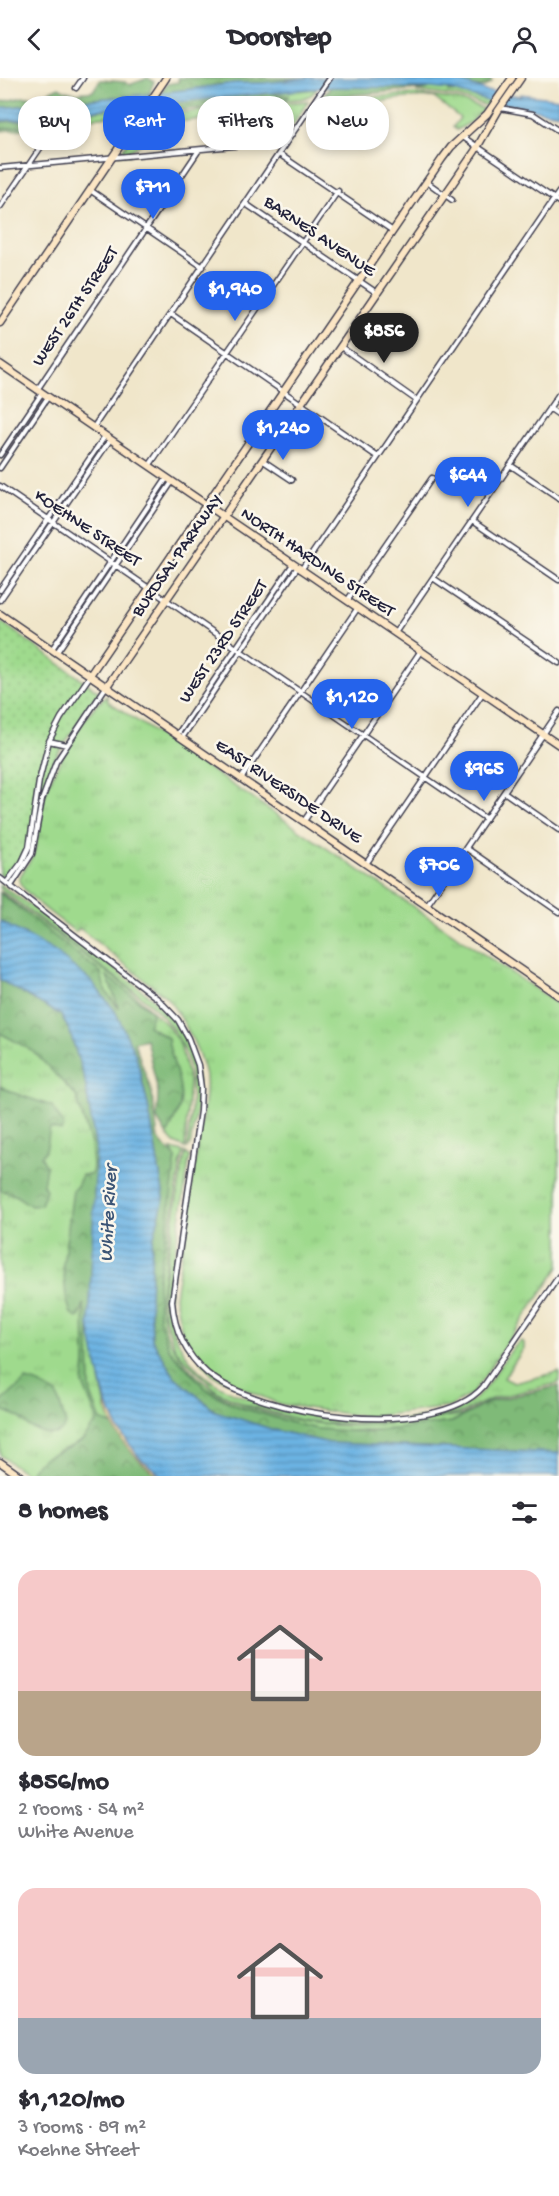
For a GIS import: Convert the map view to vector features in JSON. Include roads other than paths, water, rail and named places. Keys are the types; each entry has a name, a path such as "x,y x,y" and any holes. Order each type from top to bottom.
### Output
{"street":[{"path":"0,323 166,78"},
{"path":"294,131 330,78"},
{"path":"509,87 512,78"},
{"name":"BURDSAL PARKWAY","path":"7,882 22,862 29,847 39,781 49,741 61,718 445,155 509,87 521,78"},
{"path":"76,88 81,79"},
{"name":"BURDSAL PARKWAY","path":"11,886 32,854 45,788 56,762 477,147 501,107 509,87"},
{"path":"501,107 533,114 559,131"},
{"path":"463,137 559,202"},
{"path":"0,207 39,150"},
{"path":"0,168 199,150"},
{"name":"WEST 26TH STREET","path":"0,455 199,150"},
{"path":"93,428 281,150"},
{"path":"279,154 393,231"},
{"path":"427,182 452,200"},
{"path":"90,190 203,267"},
{"path":"149,466 337,192"},
{"name":"WEST 23RD STREET","path":"179,736 297,567 378,457 559,192"},
{"name":"BARNES AVENUE","path":"246,204 377,292"},
{"path":"171,314 378,457"},
{"path":"340,347 416,400"},
{"name":"NORTH HARDING STREET","path":"0,364 559,745"},
{"name":"WEST 26TH STREET","path":"0,468 42,393"},
{"path":"394,634 559,394"},
{"path":"549,408 559,415"},
{"path":"0,590 107,438"},
{"path":"0,600 54,522 107,438"},
{"path":"262,460 292,480"},
{"path":"510,465 559,498"},
{"path":"346,602 432,478"},
{"path":"54,650 110,561 170,480"},
{"path":"54,650 116,565 170,480"},
{"name":"KOEHNE STREET","path":"0,486 486,819"},
{"path":"472,521 559,580"},
{"path":"433,578 559,663"},
{"path":"241,779 357,609"},
{"name":"EAST RIVERSIDE DRIVE","path":"0,614 559,996"},
{"path":"304,821 420,652"},
{"path":"366,864 482,694"},
{"path":"427,905 559,711"},
{"path":"49,741 67,745"},
{"path":"504,792 559,830"},
{"path":"466,848 559,912"},
{"path":"0,878 158,999 178,1020 192,1047 200,1077 200,1104 172,1301 177,1330 184,1345 195,1362 212,1377 233,1389 282,1406 327,1416 393,1418 447,1410 465,1402 483,1387 559,1276"},
{"path":"0,1463 20,1476"}],"water":[{"path":"307,78 444,78 486,91 559,99 559,114 487,101 451,90 431,88 331,87 239,96 197,96 197,100 185,101 185,96 129,96 235,83 264,83"},
{"path":"103,98 103,109 91,111 91,100"},
{"path":"18,106 18,120 0,121 0,108"},
{"name":"White River","path":"0,921 54,951 91,981 115,1011 136,1056 148,1105 164,1198 152,1243 150,1296 152,1339 174,1376 215,1411 274,1430 329,1443 559,1453 559,1476 162,1476 139,1457 119,1430 106,1402 89,1325 96,1150 85,1081 70,1032 61,1015 0,980"}]}
